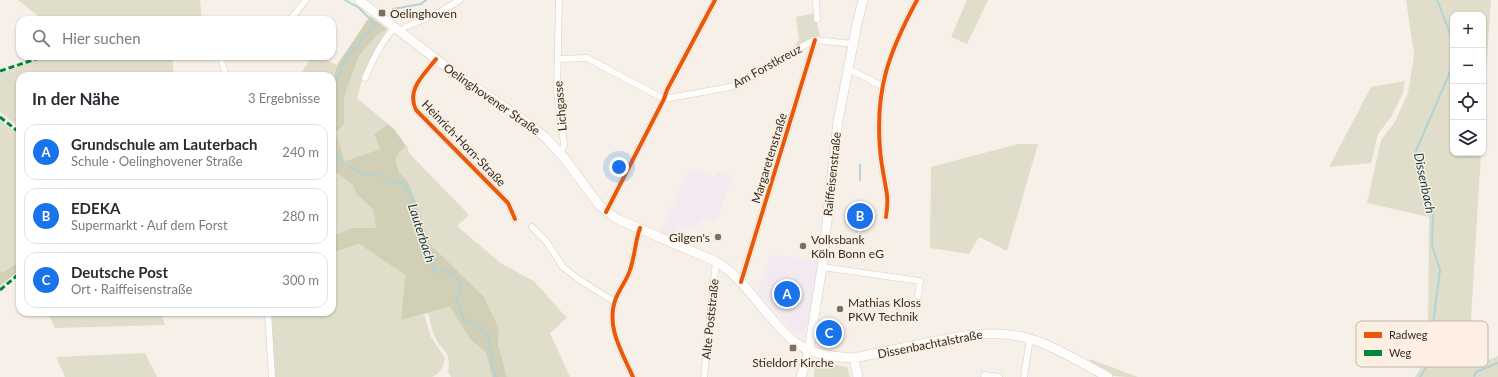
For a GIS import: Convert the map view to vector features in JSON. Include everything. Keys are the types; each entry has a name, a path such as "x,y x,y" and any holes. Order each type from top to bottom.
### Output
{"main road":[{"name":"Raiffeisenstraße","path":"801,377 809,350 822,267 838,121 863,0"},
{"name":"Oelinghovener Straße","path":"363,1 436,59 545,137 559,152 592,197 606,212 617,219 716,261 741,282 787,335 796,343 809,350 834,357 854,358"},
{"name":"Dissenbachtalstraße","path":"854,358 970,334 995,333 1030,338 1058,350 1108,377"},
{"path":"854,358 858,377"}],"street":[{"path":"293,16 306,0"},
{"path":"365,78 388,34 436,14 460,0"},
{"name":"Lichgasse","path":"559,0 557,91 564,144 563,148 559,152"},
{"path":"606,212 664,100 667,90 715,0"},
{"path":"816,0 817,19"},
{"path":"886,217 887,197 880,151 879,127 882,86 892,51 917,0"},
{"name":"Am Forstkreuz","path":"664,100 730,87 815,40 853,44"},
{"name":"Margaretenstraße","path":"741,282 815,40"},
{"path":"558,59 587,58 664,100"},
{"name":"Heinrich-Horn-Straße","path":"436,59 414,89 412,96 416,110 508,204 515,219"},
{"path":"221,60 225,72"},
{"path":"848,69 882,86"},
{"path":"532,227 546,241 564,267 581,281 615,302"},
{"path":"633,377 613,330 612,321 615,302 631,268 636,240 640,228"},
{"name":"Alte Poststraße","path":"704,377 716,261"},
{"path":"822,267 920,281 918,296"},
{"path":"268,316 272,377"},
{"path":"1024,377 1030,338"},
{"path":"984,375 999,377"}],"shaded area":[{"path":"18,0 200,0 202,16 37,16"},
{"path":"967,0 988,0 967,44 951,37"},
{"path":"1406,0 1491,0 1486,71 1486,12 1450,12 1450,156 1481,156 1471,321 1428,321 1429,217 1367,203 1381,140 1395,122 1408,93 1414,54"},
{"path":"815,13 820,36 813,37 795,47 799,39 796,17"},
{"path":"370,16 387,29 375,37 358,57 344,98 344,124 336,133 335,72 337,65"},
{"path":"387,29 366,67 357,98 388,124 374,136 380,149 345,161 336,133 344,124 344,98 357,57 375,37"},
{"path":"37,60 172,60 174,72 16,72 16,125 0,112 0,73"},
{"path":"309,60 327,60 337,65 335,72 302,72"},
{"path":"1405,81 1403,93 1391,117 1378,134 1371,163 1329,167 1371,87"},
{"path":"0,120 16,133 16,264 2,273 0,270"},
{"path":"388,124 394,129 406,146 397,155 396,162 399,172 408,181 430,244 484,297 499,329 498,344 507,377 492,377 486,353 469,338 450,307 401,320 405,275 359,244 336,252 336,234 352,228 376,228 373,209 357,195 352,184 336,173 336,133 345,161 380,149 374,135"},
{"path":"1018,144 1038,144 1007,251 979,237 969,254 930,248 931,167"},
{"path":"407,145 409,153 469,215 457,226 502,264 534,281 567,318 550,333 570,377 507,377 498,344 499,329 450,264 430,244 408,181 399,172 396,162 397,155"},
{"path":"690,168 714,177 718,171 733,178 715,222 701,218 695,229 686,226 685,229 679,227 674,237 660,232"},
{"path":"336,173 352,184 357,195 373,209 376,228 352,228 336,234"},
{"path":"359,244 405,275 401,320 424,314 431,337 445,358 438,374 432,377 274,377 270,316 336,316 336,252"},
{"path":"770,255 818,260 810,317 806,330 803,334 797,334 761,295 756,292 765,276"},
{"path":"16,264 16,273 0,286 0,270 2,273"},
{"path":"450,307 469,338 486,353 492,377 451,377 448,372 449,360 447,354 435,338 428,313"},
{"path":"49,316 162,316 165,325 55,328"},
{"path":"145,353 157,377 65,377 56,357"},
{"path":"1498,356 1498,377 1415,377 1421,367 1488,367 1488,360"},
{"path":"1090,359 1138,377 1107,374 1089,364"},
{"path":"815,361 847,367 850,377 814,377"}],"waterway":[{"name":"Lauterbach","path":"336,82 344,61 348,55 358,46 361,38 376,25 359,8 345,0"},
{"path":"393,9 421,4 426,0"},
{"name":"Dissenbach","path":"1437,0 1453,41 1453,48"},
{"name":"Dissenbach","path":"1433,321 1440,270 1432,245 1433,210 1416,151 1450,72"},
{"name":"Lauterbach","path":"336,155 344,165"},
{"path":"860,165 860,180"},
{"name":"Lauterbach","path":"350,167 365,174 378,175 390,182 403,183 410,193 414,205 413,214 416,224 422,230 431,253 434,271 452,272 461,283 456,299 464,319 482,328 489,337 492,364 496,377"},
{"path":"1474,377 1476,372 1498,363"},
{"name":"Dissenbach","path":"1420,377 1426,367"}],"marked path":[{"path":"0,71 33,60"},
{"path":"0,117 16,130"},
{"path":"0,290 16,276"}],"cycle path":[{"path":"606,212 664,99 667,90 715,0"},
{"path":"886,217 887,198 879,128 882,89 892,54 917,0"},
{"path":"741,282 815,40"},
{"path":"436,59 415,89 413,102 416,110 508,203 515,219"},
{"path":"633,377 616,339 612,319 616,298 632,265 640,228"}],"place":[{"name":"Oelinghoven","path":"382,13"},
{"name":"EDEKA","path":"860,216"},
{"name":"Gilgen's","path":"718,237"},
{"name":"Volksbank Köln Bonn eG","path":"803,246"},
{"name":"Grundschule am Lauterbach","path":"787,294"},
{"name":"Mathias Kloss PKW Technik","path":"840,309"},
{"name":"Deutsche Post","path":"829,333"},
{"name":"Stieldorf Kirche","path":"793,348"}]}
